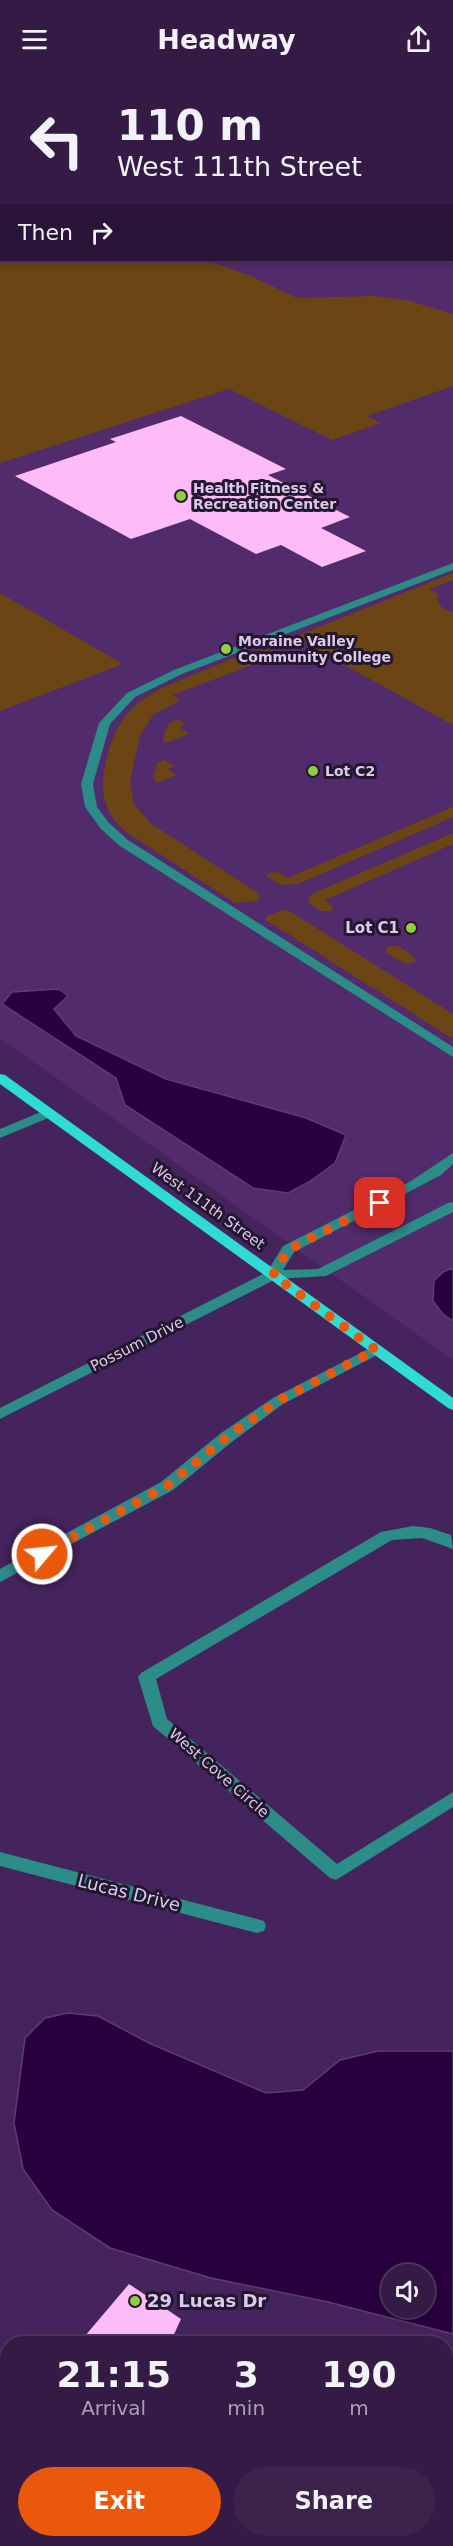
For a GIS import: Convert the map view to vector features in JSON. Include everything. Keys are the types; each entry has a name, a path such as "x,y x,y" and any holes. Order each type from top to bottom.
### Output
{"main road":[{"name":"West 111th Street","path":"0,1078 453,1405"}],"street":[{"path":"453,566 178,672 131,695 105,723 87,784 91,807 105,826 124,843 453,1053"},
{"path":"0,1134 48,1113"},
{"path":"273,1275 288,1250 416,1184 436,1172 453,1157"},
{"path":"273,1275 321,1273 453,1206"},
{"name":"Possum Drive","path":"0,1414 273,1275"},
{"path":"0,1576 167,1486 227,1437 278,1401 376,1350"},
{"name":"West Cove Circle","path":"453,1544 432,1533 400,1532 387,1536 147,1677 159,1722 336,1873 453,1798"},
{"name":"Lucas Drive","path":"0,1859 257,1926"}],"shaded area":[{"name":"Moraine Valley Community College","path":"0,261 453,261 453,1360 0,1038"},
{"path":"0,261 209,261 251,276 297,298 376,296 410,301 453,314 453,386 367,416 381,423 332,440 229,389 0,463"},
{"path":"453,573 453,580 429,589 439,595 437,599 440,606 453,613 453,725 294,637"},
{"path":"0,593 123,664 0,711"},
{"path":"277,651 290,659 283,663 270,658 173,695 180,701 154,714 140,735 130,783 134,804 150,823 258,893 260,897 258,901 235,903 123,830 111,815 105,801 103,785 105,767 119,726 142,700 173,683 247,653"},
{"path":"179,720 186,724 180,727 189,734 164,742 163,738 169,723"},
{"path":"164,760 174,766 168,769 177,775 157,783 153,779 157,763"},
{"path":"453,807 453,817 298,884 281,885 266,876 268,873 277,872 288,878"},
{"path":"453,833 453,844 325,900 333,907 331,911 321,911 309,903 308,898 314,893"},
{"path":"282,910 289,911 453,1014 453,1039 266,920 265,917"},
{"path":"398,946 415,957 416,961 408,963 397,959 386,952 386,948"},
{"path":"59,989 68,996 54,1009 76,1036 166,1079 306,1118 346,1135 335,1163 309,1182 288,1193 253,1188 125,1105 116,1078 2,1004 12,992"},
{"path":"453,1268 453,1321 443,1314 433,1301 434,1281 443,1272"},
{"path":"68,2013 98,2016 149,2043 266,2093 303,2090 340,2060 378,2051 453,2051 453,2334 390,2318 435,2318 435,2264 381,2264 381,2316 328,2302 211,2278 110,2248 52,2210 23,2169 14,2123 25,2038 45,2018"}],"building":[{"name":"Health Fitness & Recreation Center","path":"181,416 286,469 268,475 350,517 321,528 366,551 322,567 281,545 256,554 190,519 131,539 15,476 116,442 110,439"},
{"name":"29 Lucas Dr","path":"129,2284 181,2319 173,2336 85,2336"}],"place":[{"name":"Health Fitness & Recreation Center","path":"181,496"},
{"name":"Moraine Valley Community College","path":"226,649"},
{"name":"Lot C2","path":"313,771"},
{"name":"Lot C1","path":"411,928"},
{"name":"29 Lucas Dr","path":"135,2301"}],"route":[{"path":"42,1554 167,1486 227,1437 278,1401 376,1350 273,1275 288,1250 380,1203"}]}
